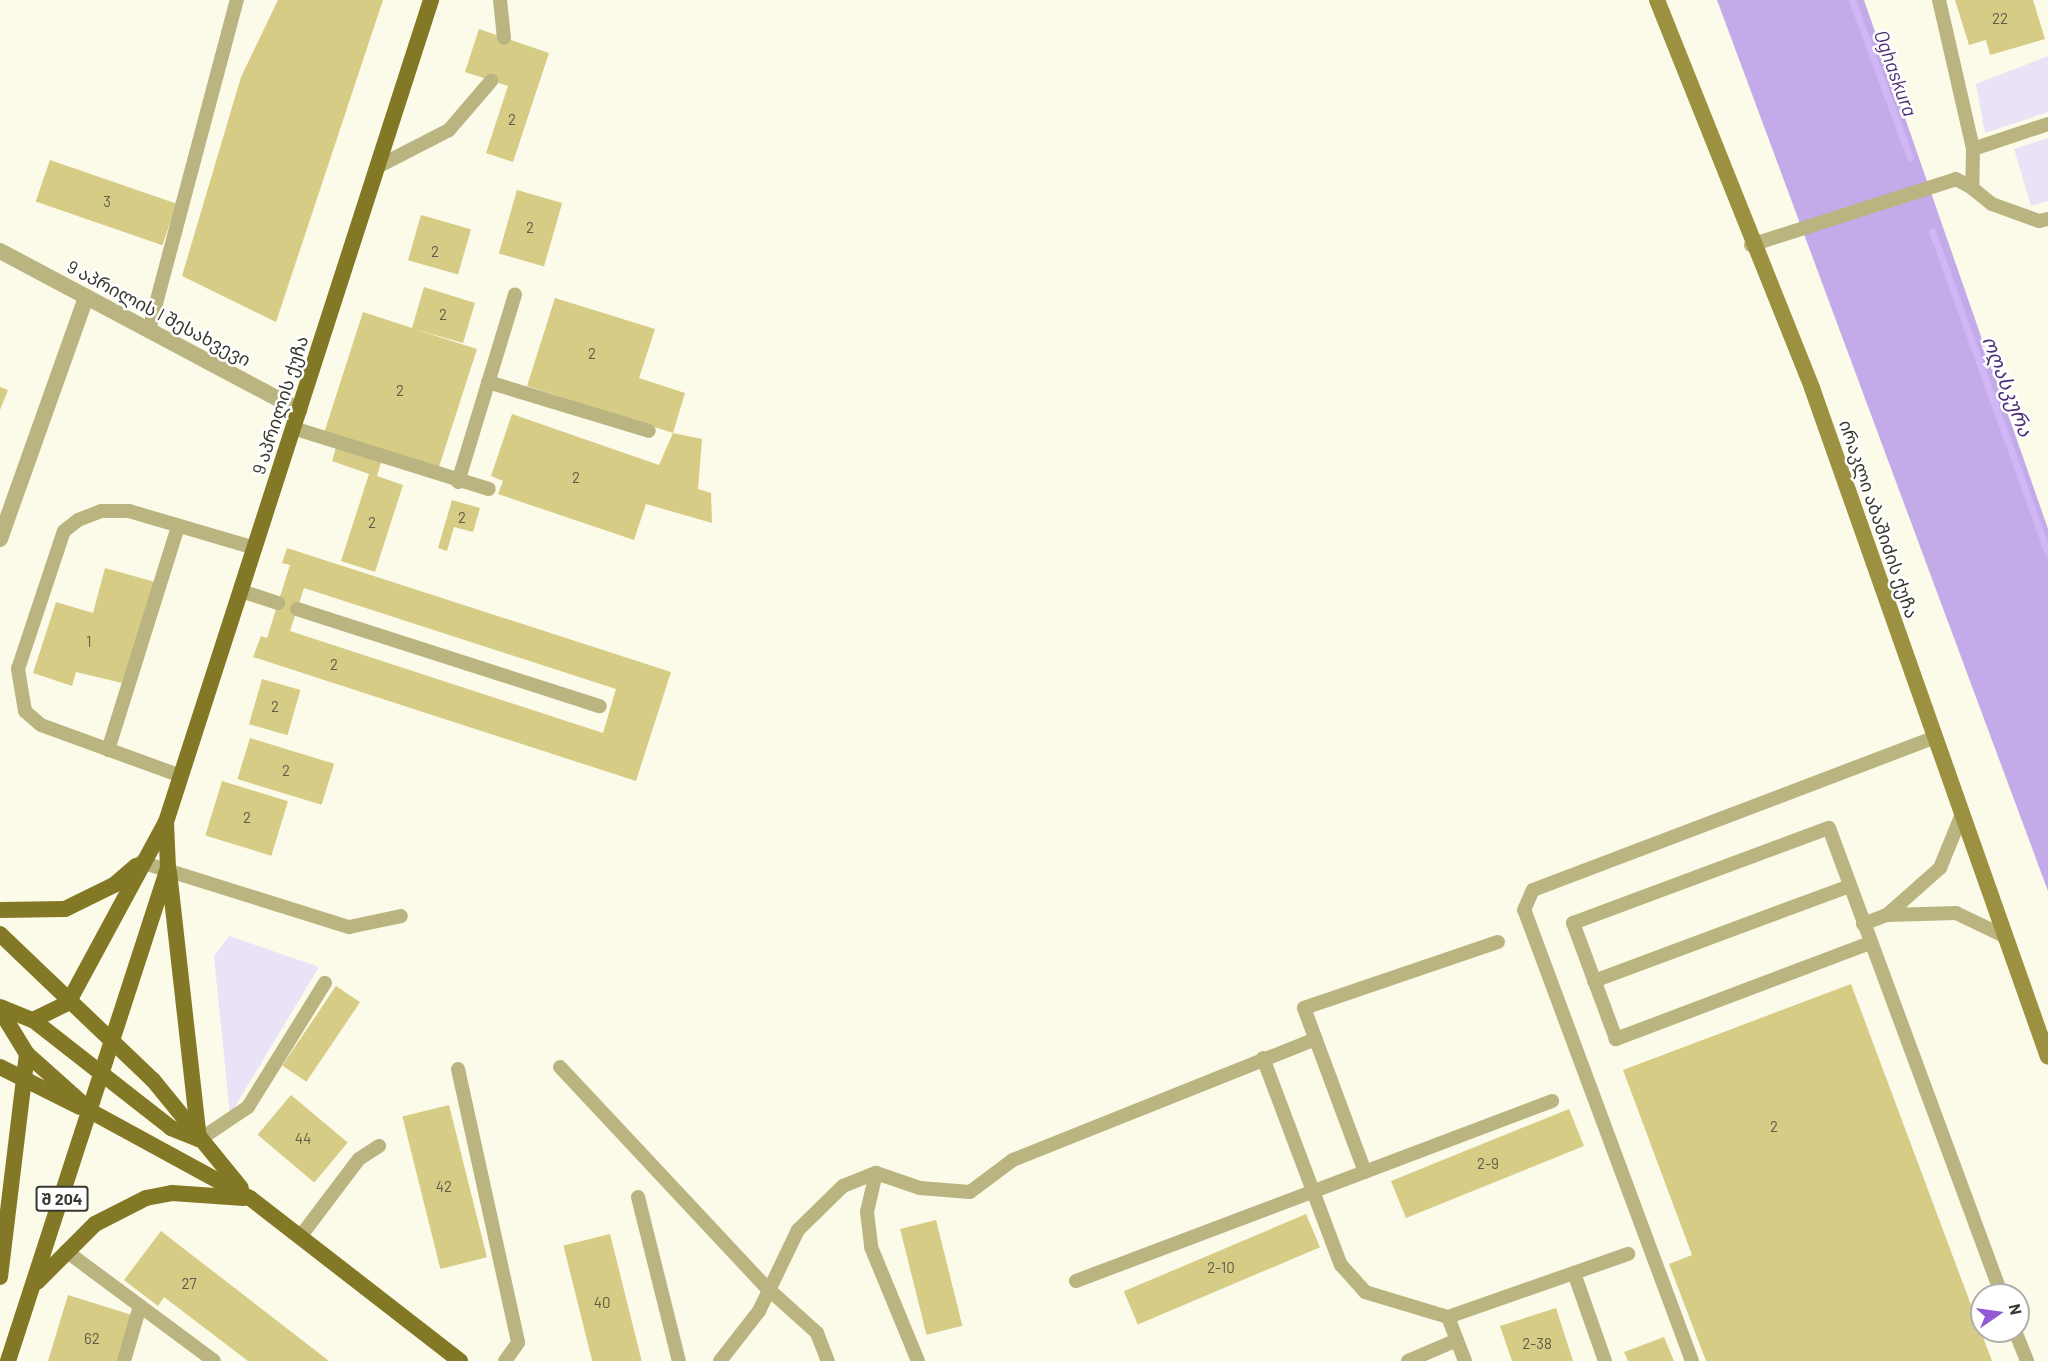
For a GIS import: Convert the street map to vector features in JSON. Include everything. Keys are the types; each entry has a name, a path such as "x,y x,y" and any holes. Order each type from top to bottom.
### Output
{"main road":[{"name":"9 აპრილის ქუჩა","path":"166,822 431,0"},
{"name":"ირაკლი აბაშიძის ქუჩა","path":"1657,0 1751,245 1812,388 2048,1057"},
{"path":"33,1020 68,1003 141,862 166,822"},
{"path":"166,822 168,868 199,1140"},
{"path":"0,910 65,909 114,885 141,862"},
{"path":"113,1044 168,868"},
{"path":"0,934 68,1003 153,1080 199,1140 250,1198"},
{"path":"0,1008 33,1020 171,1128 199,1140"},
{"path":"0,1008 27,1054 92,1112"},
{"name":"შ 204","path":"8,1361 113,1044"},
{"name":"შ 204","path":"0,1277 26,1083 27,1054"},
{"path":"0,1067 26,1083 92,1112 250,1198 460,1361"},
{"path":"32,1287 94,1224 146,1198 172,1193 250,1198"},
{"path":"0,1211 7,1234"}],"street":[{"name":"9 აპრილის I შესახვევი","path":"0,251 299,410"},
{"path":"0,539 86,297"}],"lane":[{"path":"149,330 237,0"},
{"path":"500,0 504,38"},
{"path":"1939,0 1973,149 1972,188"},
{"path":"377,167 449,130 491,81"},
{"path":"1973,149 2048,124"},
{"path":"1751,245 1956,179 1992,204 2039,222 2048,219"},
{"path":"458,482 515,294"},
{"path":"488,382 649,431"},
{"path":"293,428 458,482 489,489"},
{"path":"181,776 41,725 25,711 18,669 64,531 101,511 129,512 255,548"},
{"path":"108,750 178,526"},
{"path":"241,591 278,603"},
{"path":"297,609 600,706"},
{"path":"1692,1361 1524,910 1533,890 1935,737"},
{"path":"1887,915 1940,868 1962,814"},
{"path":"1870,943 1616,1039 1574,923 1829,828 1998,1283"},
{"path":"141,862 168,868 349,927 401,916"},
{"path":"1594,981 1850,886"},
{"path":"1863,924 1887,915 1956,913 2006,937"},
{"path":"1365,1172 1304,1008 1498,942"},
{"path":"199,1140 248,1107 325,983"},
{"path":"720,1361 759,1311 766,1287 798,1230 823,1203 843,1186 876,1173 920,1188 970,1192 1013,1160 1263,1058 1316,1039"},
{"path":"1263,1058 1341,1265 1365,1292 1448,1317 1628,1254"},
{"path":"560,1067 766,1287 817,1333 828,1361"},
{"path":"458,1070 518,1343 505,1361"},
{"path":"1076,1281 1552,1101"},
{"path":"300,1237 359,1159 379,1146"},
{"path":"876,1173 867,1212 871,1247 918,1361"},
{"path":"638,1197 679,1361"},
{"path":"66,1251 214,1361"},
{"path":"1574,1273 1605,1361"},
{"path":"124,1361 140,1306"},
{"path":"1448,1317 1465,1361"},
{"path":"1408,1361 1457,1340"},
{"path":"2020,1343 2027,1361"}],"shaded area":[{"path":"1717,0 1864,0 2048,529 2048,891"},
{"path":"2048,56 2048,112 1985,133 1976,84"},
{"path":"2048,138 2048,201 2031,206 2014,149"},
{"path":"229,936 319,967 230,1115 214,956"}],"building":[{"path":"278,0 383,0 276,322 182,276 241,77"},
{"path":"1955,0 2033,0 2045,39 1990,55 1986,40 1969,45"},
{"path":"479,29 549,53 513,162 486,153 508,86 465,72"},
{"path":"50,160 177,204 162,245 36,202"},
{"path":"517,190 562,203 544,266 499,253"},
{"path":"421,215 471,229 458,275 408,260"},
{"path":"424,287 475,303 463,343 414,329 477,349 438,470 324,433 363,312 412,328"},
{"path":"555,298 655,329 639,378 685,393 673,433 527,386"},
{"path":"0,387 8,390 0,410"},
{"path":"512,414 659,465 673,433 702,439 698,489 711,493 712,523 646,504 634,540 498,494 503,481 491,476"},
{"path":"337,444 382,459 377,476 403,485 375,572 341,561 369,474 332,461"},
{"path":"452,500 480,508 473,532 454,527 447,551 438,548"},
{"path":"287,548 671,672 636,781 253,657 261,636 267,638 290,565 282,563","holes":["304,588 616,689 603,733 290,631"]},
{"path":"105,568 155,582 122,683 76,672 72,686 33,673 56,602 93,613"},
{"path":"262,679 300,690 287,735 249,724"},
{"path":"250,738 334,764 322,805 237,779"},
{"path":"222,781 288,801 271,856 205,836"},
{"path":"1851,984 1970,1302 1970,1343 1985,1343 1992,1361 1706,1361 1669,1264 1692,1255 1623,1070"},
{"path":"336,986 360,1002 306,1082 282,1066"},
{"path":"291,1095 348,1143 314,1182 258,1135"},
{"path":"449,1105 487,1257 440,1269 402,1117"},
{"path":"1569,1109 1584,1146 1406,1218 1391,1181"},
{"path":"1306,1214 1320,1247 1138,1325 1124,1291"},
{"path":"936,1220 962,1326 926,1335 900,1229"},
{"path":"161,1231 329,1361 248,1361 164,1297 158,1306 124,1280"},
{"path":"610,1234 642,1361 592,1361 563,1246"},
{"path":"68,1295 135,1316 122,1361 48,1361"},
{"path":"1556,1308 1573,1361 1512,1361 1500,1326"},
{"path":"1664,1337 1674,1361 1628,1361 1624,1352"}],"waterway":[{"name":"Oghaskura","path":"1852,0 1910,158"},
{"name":"ოღასკურა","path":"1932,231 2048,554"}]}
